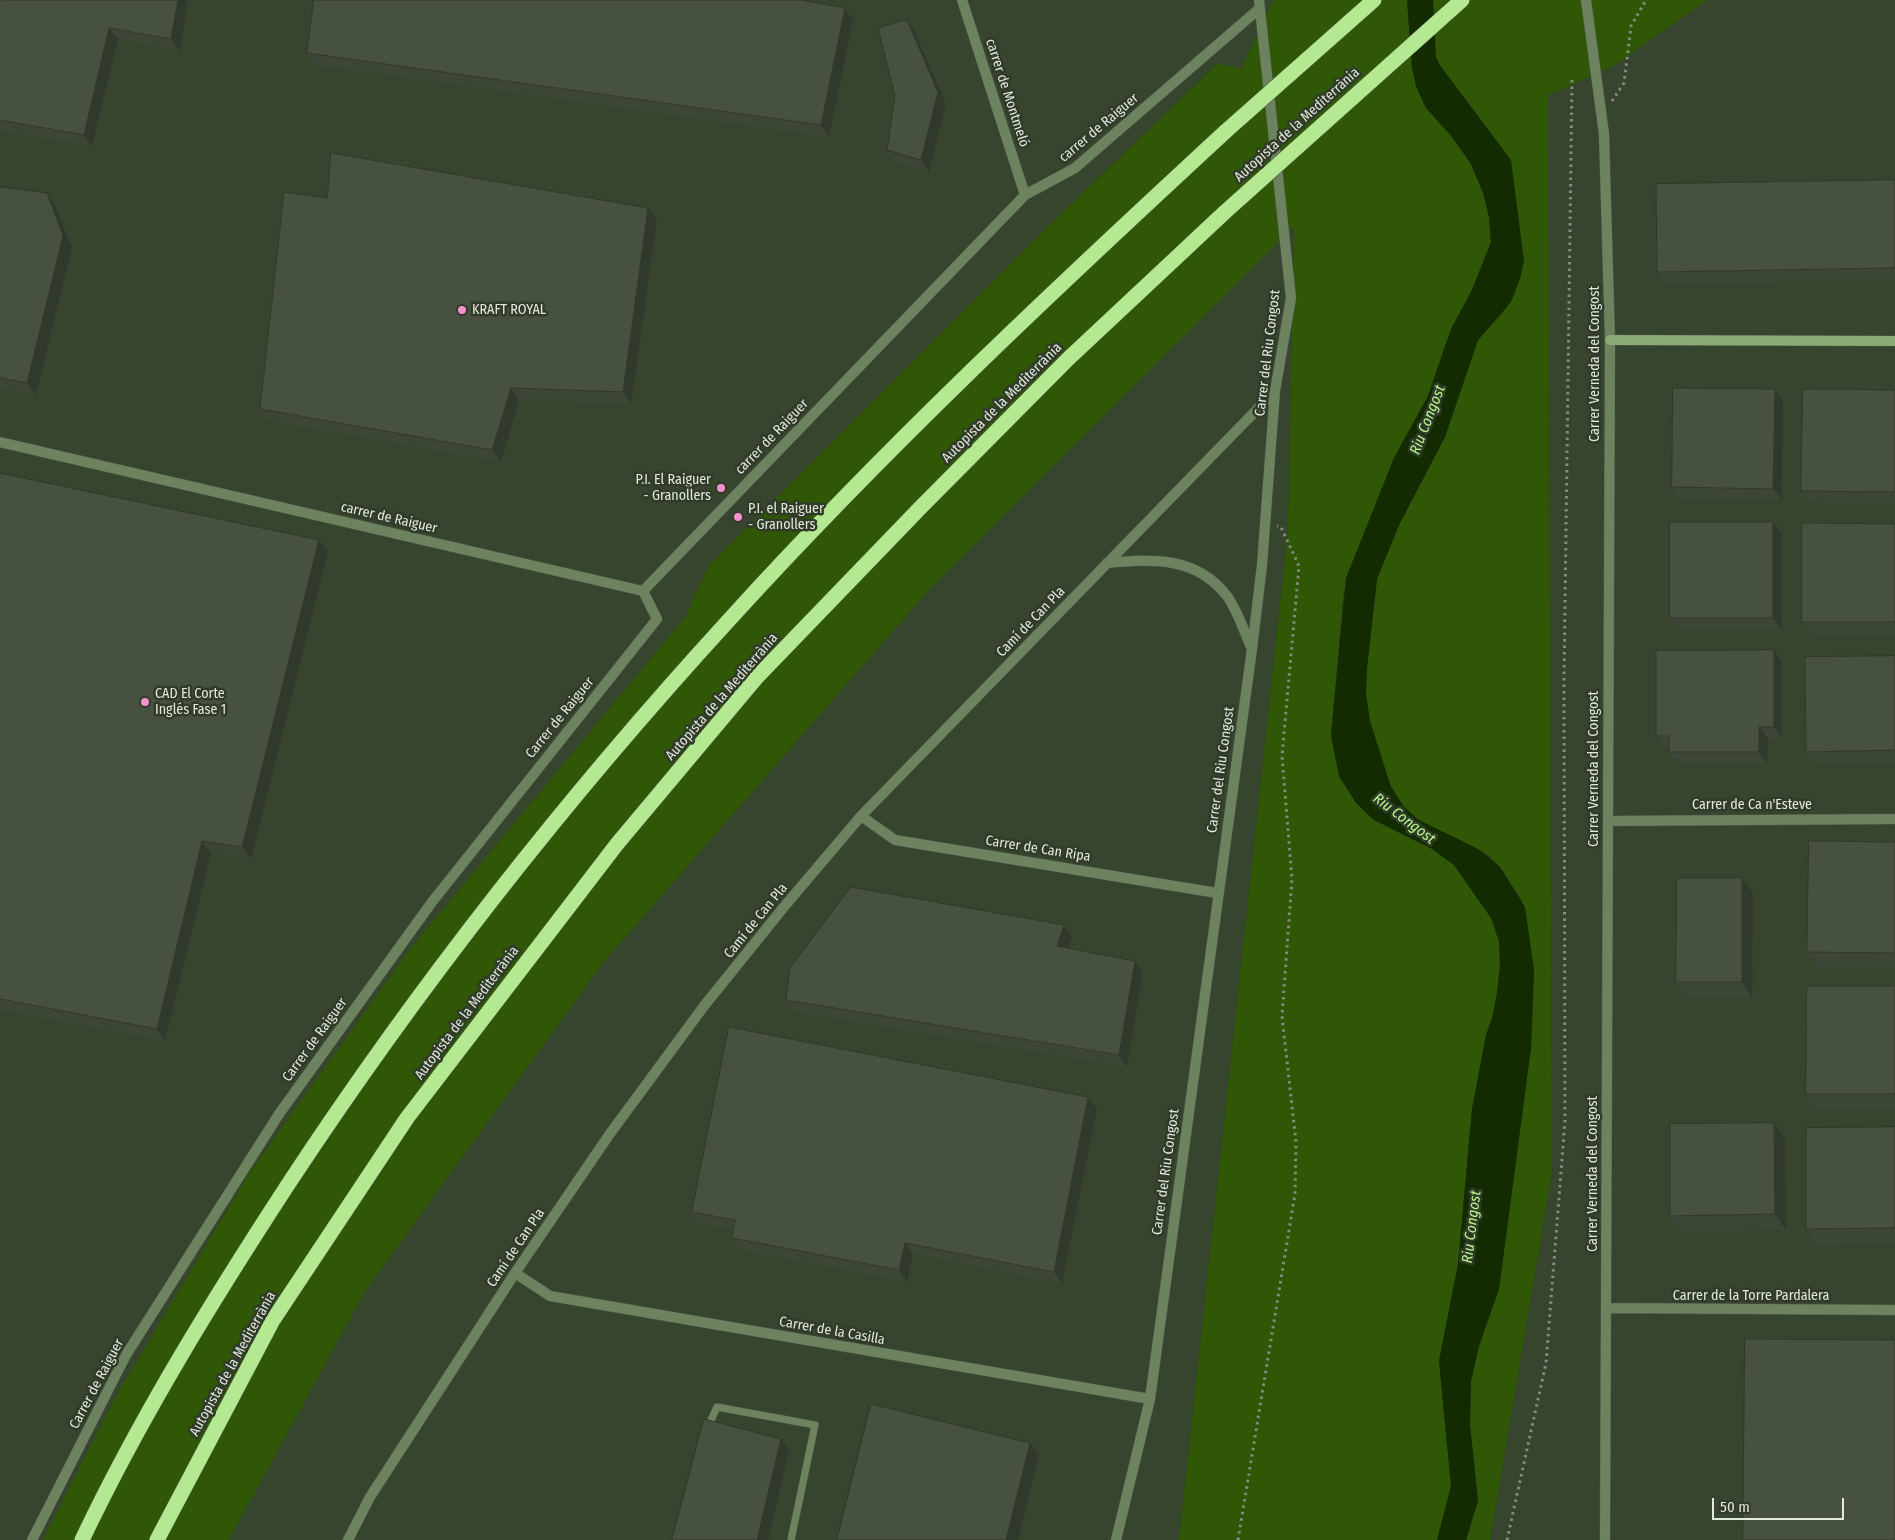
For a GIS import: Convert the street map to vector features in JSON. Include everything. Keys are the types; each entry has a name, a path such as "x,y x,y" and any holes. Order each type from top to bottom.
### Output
{"highway":[{"path":"82,1540 159,1395 232,1271 356,1081 438,970 624,738 722,627 826,516 959,383 1226,131 1374,0"},
{"name":"Autopista de la Mediterrània","path":"157,1540 273,1320 407,1118 617,844 757,677 907,521 1068,359 1225,212 1462,0"}],"street":[{"name":"carrer de Montmeló","path":"962,0 1025,195"},
{"name":"Carrer Verneda del Congost","path":"1586,0 1604,134 1610,340 1606,1540"},
{"name":"carrer de Raiguer","path":"0,442 643,591 1025,195 1074,168 1260,4"},
{"name":"Carrer del Riu Congost","path":"1116,1540 1150,1399 1217,893 1252,649 1265,521 1275,391 1291,298 1260,4"},
{"path":"1610,340 1895,342"},
{"name":"Camí de Can Pla","path":"348,1540 370,1497 608,1135 704,1006 782,908 861,816 1275,391"},
{"path":"1108,563 1164,560 1198,572 1214,583 1227,597 1252,649"},
{"name":"Carrer de Raiguer","path":"32,1540 126,1355 279,1114 432,902 657,619 643,591"},
{"name":"Carrer de Can Ripa","path":"861,816 896,840 1217,893"},
{"name":"Carrer de Ca n'Esteve","path":"1608,821 1895,819"},
{"name":"Carrer de la Casilla","path":"516,1273 550,1296 1150,1399"},
{"name":"Carrer de la Torre Pardalera","path":"1606,1308 1895,1310"}],"lane":[{"path":"706,1433 717,1407 815,1425 790,1540"}],"path":[{"path":"1601,112 1614,100 1624,83 1631,26 1646,0"},
{"path":"1507,1540 1546,1363 1565,1121 1564,680 1572,78"},
{"path":"1238,1540 1295,1194 1296,1142 1282,1016 1292,879 1282,756 1299,566 1281,527 1265,521"}],"shaded area":[{"path":"0,0 1273,0 1241,69 1217,63 1043,231 708,566 686,616 410,949 250,1172 116,1396 43,1540 0,1540"},
{"path":"1707,0 1895,0 1895,1540 1490,1540 1552,1173 1548,95 1612,67"},
{"path":"1294,225 1288,529 1179,1540 229,1540 364,1293 603,963 929,590"}],"green space":[{"path":"1273,0 1407,0 1412,68 1416,86 1426,108 1452,137 1471,164 1483,193 1489,217 1491,242 1472,290 1451,329 1428,396 1394,458 1350,569 1343,596 1331,735 1339,776 1356,803 1374,820 1432,849 1454,865 1491,918 1499,941 1500,966 1497,993 1486,1035 1472,1109 1458,1264 1439,1361 1451,1486 1437,1540 1179,1540 1288,529 1294,226 929,590 603,963 364,1293 229,1540 43,1540 116,1396 250,1172 410,949 686,616 708,566 1043,231 1218,63 1241,69"},
{"path":"1433,0 1707,0 1612,67 1548,95 1552,1173 1490,1540 1466,1540 1478,1501 1470,1425 1471,1381 1479,1346 1499,1289 1531,1048 1534,979 1521,899 1500,867 1488,855 1465,842 1425,825 1404,807 1387,779 1370,721 1366,694 1377,579 1399,525 1445,437 1478,340 1501,315 1515,294 1511,160 1439,64 1436,57"}],"water":[{"name":"Riu Congost","path":"1407,0 1433,0 1436,57 1439,64 1511,160 1524,261 1520,279 1511,302 1478,340 1445,437 1399,525 1377,579 1367,668 1366,694 1370,721 1391,787 1404,807 1417,819 1480,850 1500,867 1525,907 1534,970 1531,1048 1499,1289 1479,1346 1471,1381 1470,1425 1478,1501 1466,1540 1437,1540 1451,1486 1439,1361 1458,1264 1472,1109 1486,1035 1497,993 1500,966 1499,941 1491,918 1454,865 1432,849 1374,820 1356,803 1339,776 1331,735 1346,578 1394,458 1428,396 1451,329 1472,290 1491,242 1489,217 1483,193 1471,164 1452,137 1426,108 1416,86 1412,68"}],"building":[{"path":"0,0 178,0 171,39 109,28 84,135 0,120"},
{"path":"314,0 801,0 845,8 821,125 307,53"},
{"path":"907,20 938,92 921,160 887,150 895,96 878,28"},
{"name":"KRAFT ROYAL","path":"331,153 648,208 623,392 511,388 492,450 260,409 284,192 327,198"},
{"path":"1895,180 1895,268 1657,272 1656,184"},
{"path":"0,187 47,193 63,236 27,383 0,378"},
{"path":"1673,388 1775,389 1773,489 1672,487"},
{"path":"1803,389 1895,390 1895,492 1801,491"},
{"name":"CAD El Corte Inglés Fase 1","path":"0,473 319,540 242,847 202,841 157,1029 0,999"},
{"path":"1670,522 1773,522 1773,618 1670,618"},
{"path":"1802,523 1895,524 1895,622 1802,622"},
{"path":"1774,650 1774,727 1759,727 1759,752 1669,752 1669,736 1656,736 1656,651"},
{"path":"1895,656 1895,750 1806,752 1805,657"},
{"path":"1809,841 1895,842 1895,953 1807,952"},
{"path":"1677,878 1742,878 1742,982 1676,982"},
{"path":"851,887 1064,925 1057,946 1135,961 1119,1055 786,1000 790,968"},
{"path":"1807,986 1895,986 1895,1094 1806,1094"},
{"path":"729,1027 1088,1097 1054,1272 905,1243 899,1270 732,1238 735,1220 692,1212"},
{"path":"1774,1123 1775,1214 1670,1216 1670,1124"},
{"path":"1895,1127 1895,1228 1806,1229 1806,1128"},
{"path":"1745,1339 1895,1340 1895,1540 1743,1540"},
{"path":"871,1404 1030,1443 1006,1540 837,1540"},
{"path":"704,1419 781,1439 757,1540 672,1540"}],"place":[{"name":"KRAFT ROYAL","path":"462,310"},
{"name":"P.I. El Raiguer - Granollers","path":"721,488"},
{"name":"P.I. el Raiguer - Granollers","path":"738,517"},
{"name":"CAD El Corte Inglés Fase 1","path":"145,702"}]}
